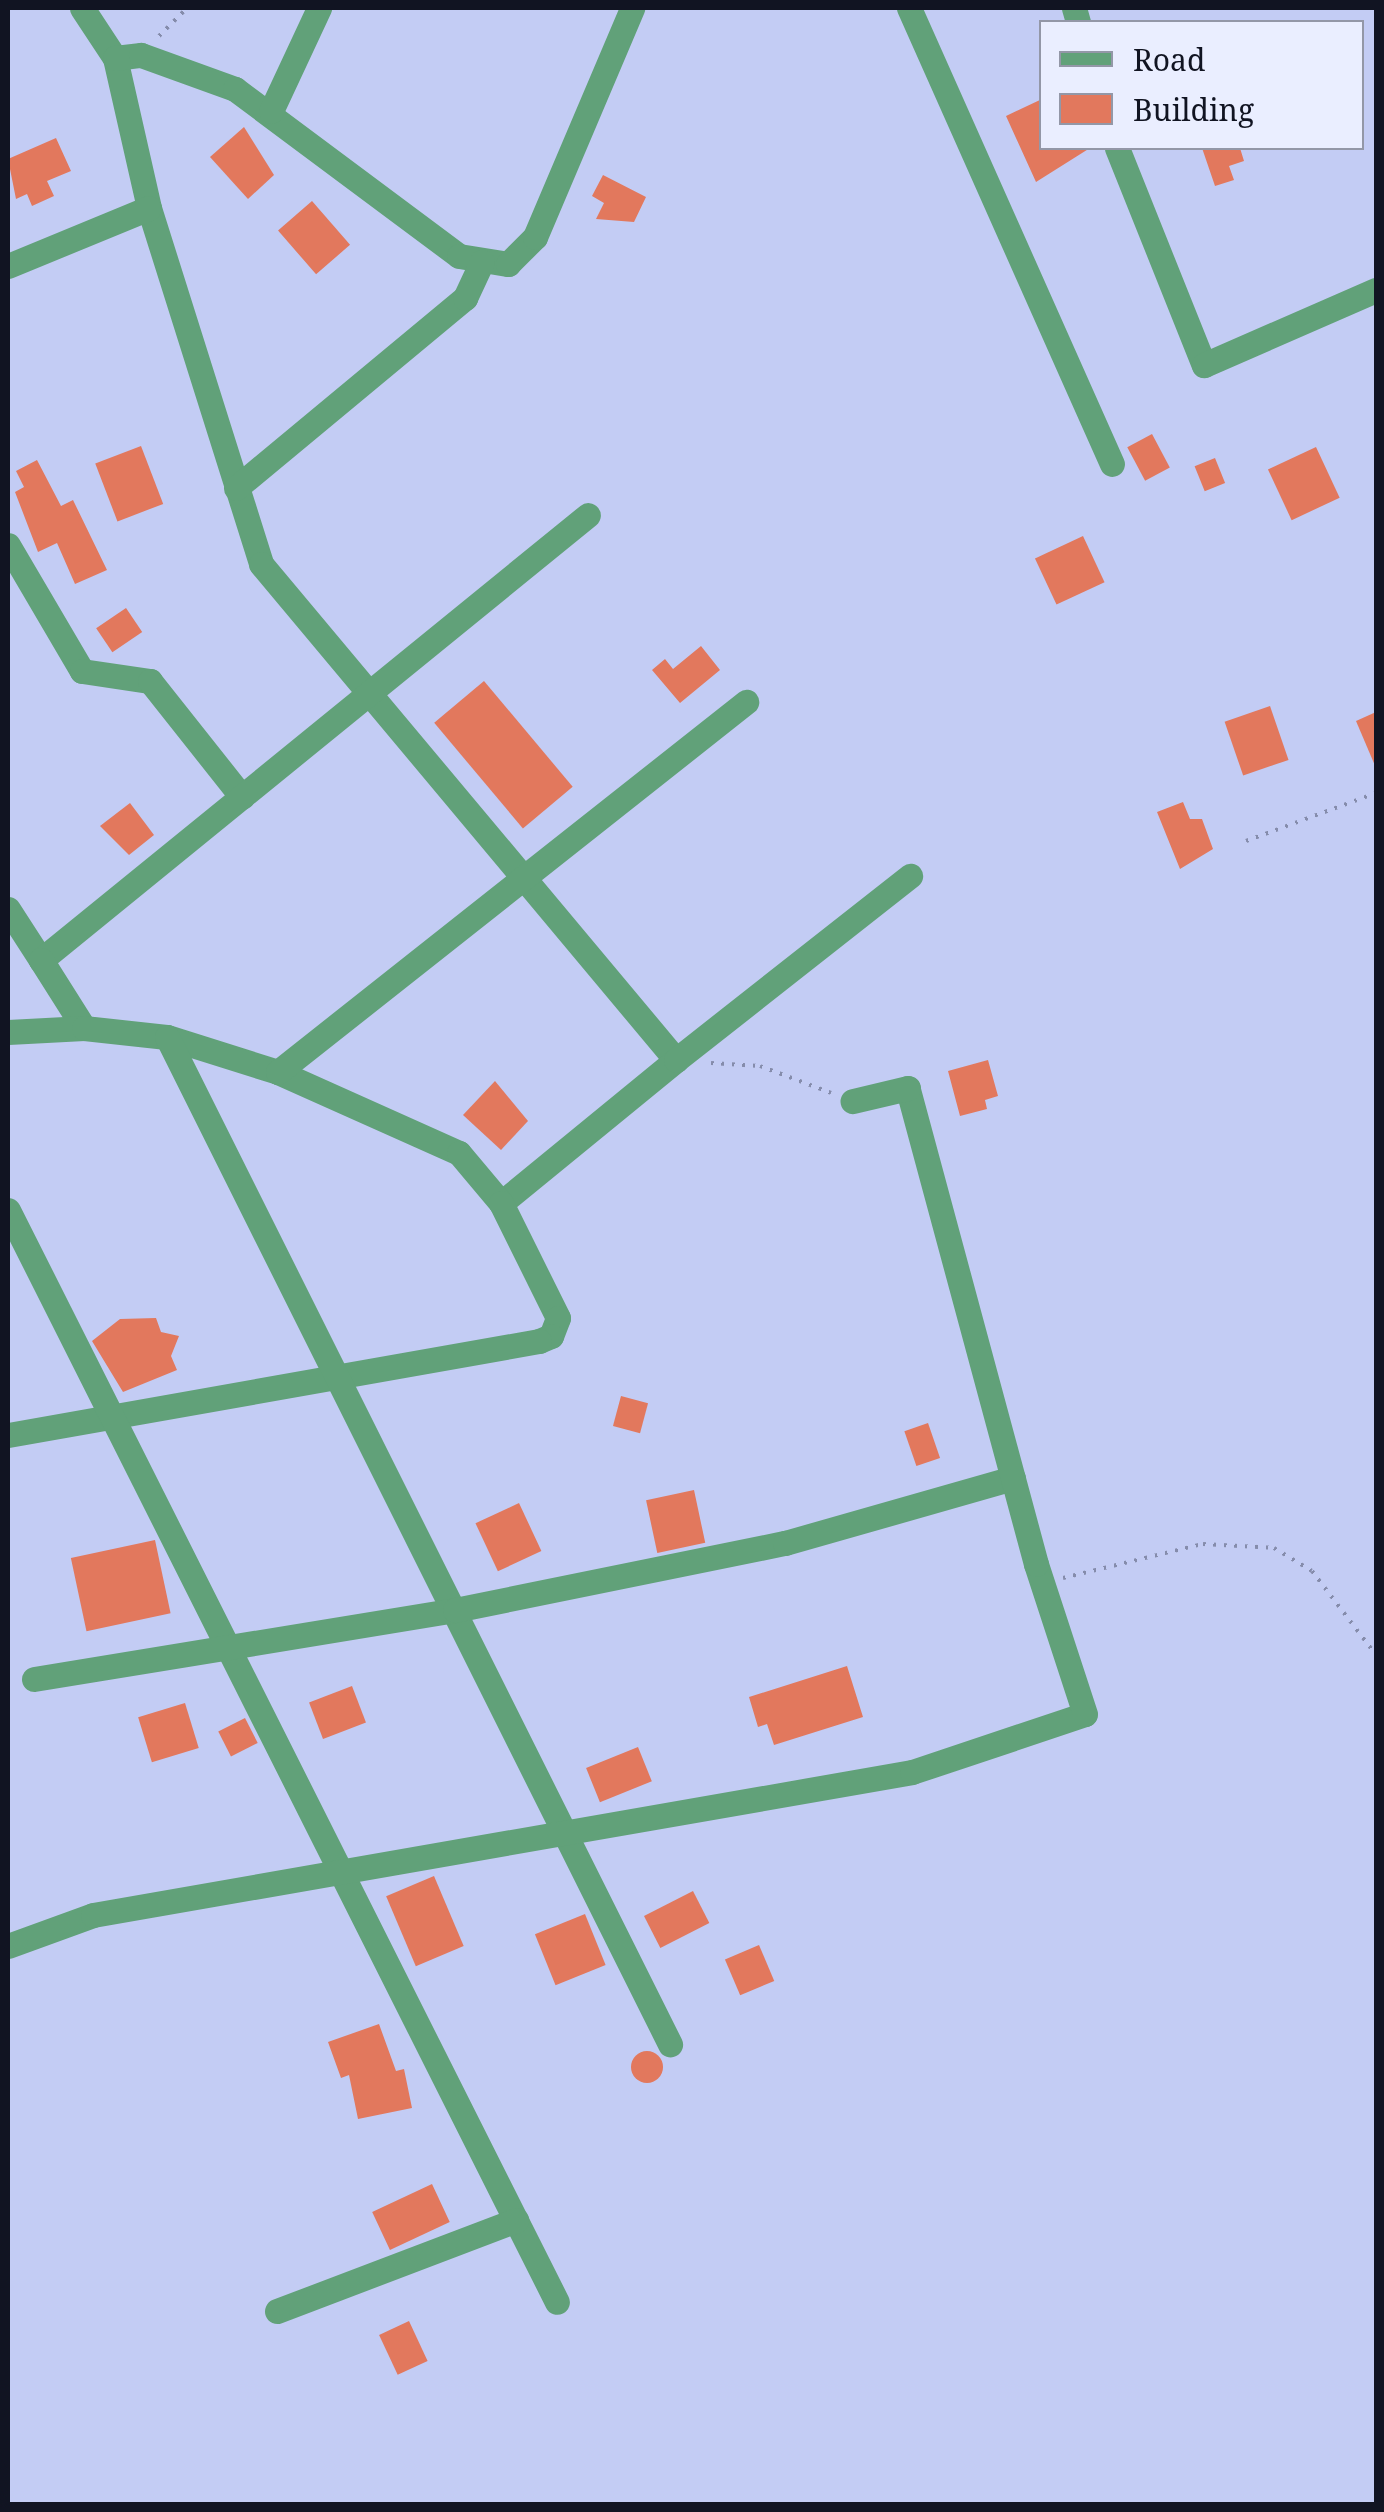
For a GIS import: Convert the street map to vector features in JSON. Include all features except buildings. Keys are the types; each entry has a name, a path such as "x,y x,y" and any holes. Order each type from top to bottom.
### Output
{"street":[{"path":"82,8 115,58 149,208 236,488 273,584 676,1060"},
{"path":"271,111 319,8"},
{"path":"115,58 142,55 271,111 415,226 482,262 508,264 535,237 632,8"},
{"path":"909,8 1112,464"},
{"path":"1118,150 1204,365 1376,290"},
{"path":"8,266 149,208"},
{"path":"236,488 465,298 482,262"},
{"path":"41,960 588,515"},
{"path":"8,545 82,671 150,681 242,798"},
{"path":"278,1072 746,702"},
{"path":"500,1203 910,876"},
{"path":"8,909 84,1028"},
{"path":"8,1032 84,1028 167,1037 278,1072 459,1153 500,1203 558,1318 551,1336 339,1379 8,1435"},
{"path":"167,1037 670,2044"},
{"path":"8,1946 93,1915 912,1772 1085,1714 1036,1564 908,1088 853,1101"},
{"path":"8,1210 557,2302"},
{"path":"34,1679 455,1610 785,1544 1013,1478"},
{"path":"277,2311 516,2220"}],"path":[{"path":"142,55 187,8"},
{"path":"1246,841 1376,793"},
{"path":"676,1060 760,1066 853,1101"},
{"path":"1036,1564 1060,1579 1204,1544 1274,1548 1312,1571 1376,1655"}]}
